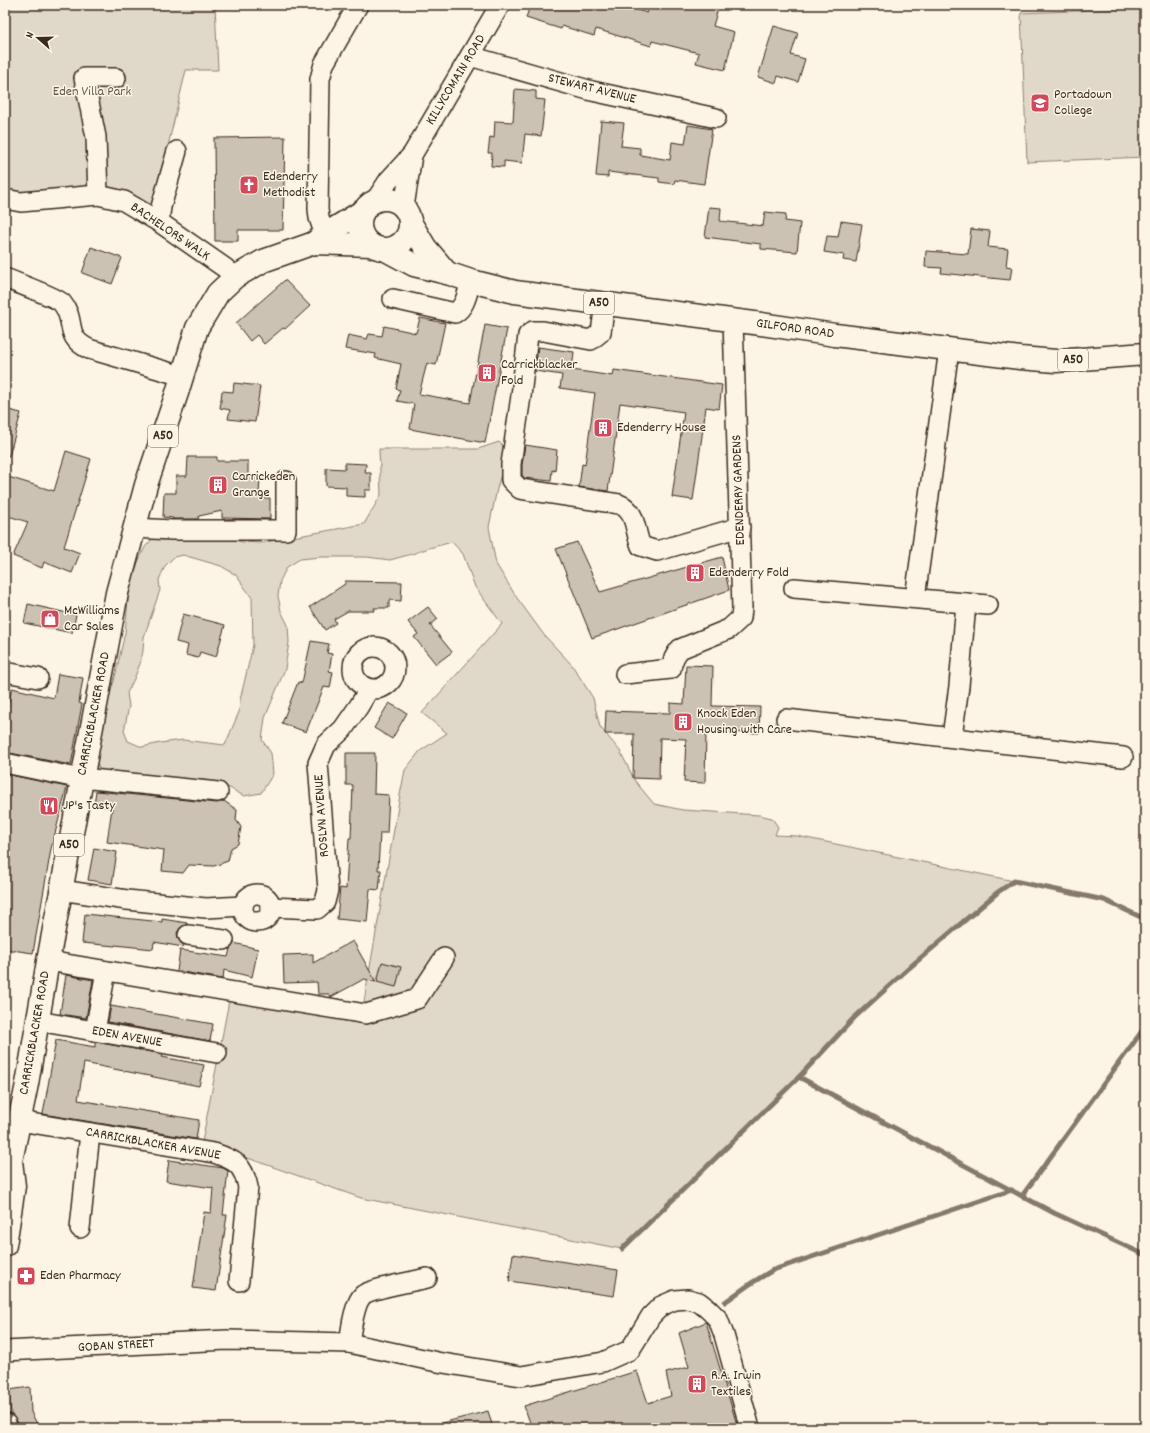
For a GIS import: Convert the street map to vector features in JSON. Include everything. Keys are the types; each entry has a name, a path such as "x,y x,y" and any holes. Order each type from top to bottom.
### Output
{"main road":[{"path":"369,206 382,199 390,199 398,202 425,247 447,273"},
{"name":"CARRICKBLACKER ROAD","path":"6,1240 14,1186 8,1163 19,1121 114,606 146,485 197,328 218,293 234,277 263,261 322,241 369,206"},
{"name":"A50","path":"369,206 360,225 361,233 365,240 379,248 394,248 402,243 410,230 407,215"},
{"name":"CARRICKBLACKER ROAD","path":"322,241 379,248"},
{"name":"GILFORD ROAD","path":"379,248 414,265 515,292 949,350 1056,361 1145,354"}],"street":[{"path":"322,241 318,218 320,79 324,64 358,5"},
{"name":"KILLYCOMAIN ROAD","path":"369,206 389,180 412,155 500,5"},
{"name":"STEWART AVENUE","path":"470,56 592,91 716,118"},
{"path":"98,195 96,137 84,78 116,78"},
{"path":"159,222 161,207 177,151"},
{"name":"KILLYCOMAIN ROAD","path":"407,215 412,155"},
{"name":"BACHELORS WALK","path":"5,199 21,202 98,195 124,201 159,222 225,268 234,277"},
{"path":"5,278 61,302 69,314 73,336 79,345 182,376"},
{"path":"393,299 455,313 461,309 465,302 471,281"},
{"path":"605,304 600,332 592,340 533,330 528,335 511,464 511,480 520,489 619,504 626,507 632,513 641,546 648,549 657,550 740,527"},
{"name":"EDENDERRY GARDENS","path":"625,674 671,669 675,655 680,649 729,629 741,618 740,527 733,320"},
{"path":"915,598 949,350"},
{"path":"134,528 172,530 286,530 286,481"},
{"path":"794,588 988,605"},
{"path":"952,738 959,686 966,603"},
{"path":"5,674 38,678"},
{"name":"ROSLYN AVENUE","path":"210,908 243,906 244,902 250,895 259,894 267,899 270,907 317,909 325,902 328,890 318,763 326,745 343,729 369,689"},
{"path":"786,719 1123,757"},
{"path":"5,763 82,778 218,792"},
{"path":"61,890 126,900 210,908 206,938"},
{"path":"48,961 366,1014 417,999 444,958"},
{"path":"95,1031 106,971"},
{"name":"EDEN AVENUE","path":"38,1021 217,1053"},
{"name":"CARRICKBLACKER AVENUE","path":"19,1121 214,1153 228,1158 238,1164 246,1174 248,1187 239,1281"},
{"path":"80,1228 90,1133"},
{"path":"349,1343 357,1306 363,1295 373,1290 427,1278"},
{"name":"GOBAN STREET","path":"5,1351 227,1340 349,1343 437,1362 521,1376 603,1362 630,1350 651,1316 661,1306 675,1300 688,1299 699,1302 718,1319 724,1335 750,1428"}],"green space":[{"name":"Eden Villa Park","path":"5,5 215,5 218,70 186,70 151,218 124,201 5,199"},
{"path":"1145,8 1145,157 1027,162 1021,13"},
{"path":"499,442 507,450 489,527 496,564 517,598 544,635 572,665 593,698 600,727 620,751 635,781 654,804 683,810 759,815 772,818 778,827 775,835 797,836 1014,881 998,892 909,968 854,1018 799,1077 622,1249 361,1198 202,1142 232,985 363,1007 405,770 420,751 447,733 422,713 502,624 475,587 463,554 452,542 390,560 367,557 321,557 300,559 287,567 280,581 278,596 281,611 288,625 289,642 285,669 265,718 262,740 271,753 273,774 261,793 244,796 222,784 205,780 100,771 97,764 96,756 107,699 114,681 125,633 129,589 136,566 145,547 156,535 225,538 243,542 260,543 364,524 381,495 379,449 478,449","holes":["183,555 221,566 236,575 252,598 253,645 240,700 239,712 225,745 183,740 142,747 128,741 124,731 129,706 127,693 140,664 144,637 160,590 159,580 165,566 174,557"]}],"building":[{"path":"530,5 621,5 647,13 649,5 719,5 713,26 734,32 725,70 696,63 699,53 652,41 651,46 596,29 594,36 562,26 561,29 526,18"},
{"path":"774,26 798,33 791,55 805,59 798,82 778,76 776,83 758,77"},
{"path":"515,89 536,91 536,99 545,100 541,136 525,134 522,163 504,161 504,167 491,166 492,153 488,153 490,137 494,138 495,121 513,122"},
{"path":"601,121 624,123 621,146 640,148 640,155 670,160 672,142 685,144 688,125 712,129 704,184 675,180 674,184 659,182 659,178 608,172 608,177 596,176"},
{"name":"Edenderry Methodist","path":"285,137 283,230 238,230 238,241 215,241 214,138"},
{"path":"709,207 721,208 720,221 763,226 765,212 786,214 785,221 800,223 797,252 761,249 761,244 705,237"},
{"path":"841,221 862,224 856,262 843,260 844,255 824,252 827,236 838,237"},
{"path":"971,229 990,231 988,247 1008,249 1006,266 1012,267 1010,280 941,273 942,268 925,267 926,251 968,254"},
{"path":"91,247 122,258 112,284 82,273"},
{"path":"285,280 310,306 285,329 283,328 264,344 257,335 250,341 236,323"},
{"name":"Carrickblacker Fold","path":"420,318 445,323 436,365 427,363 419,394 470,403 485,325 507,329 485,443 410,429 414,404 397,401 400,390 396,389 401,364 375,358 376,354 345,349 348,335 367,339 369,334 382,336 384,326 416,333"},
{"name":"Edenderry House","path":"538,347 574,352 572,370 613,376 614,370 722,385 719,409 706,407 693,500 672,497 684,412 620,403 608,491 579,487 582,464 585,465 595,393 560,388 562,375 535,371"},
{"path":"234,383 260,386 255,422 228,419 230,410 220,408 222,391 233,392"},
{"path":"5,409 21,413 9,456 5,455"},
{"path":"525,445 557,450 555,471 552,470 551,481 524,478 522,475 522,465"},
{"path":"66,451 91,459 64,547 80,553 72,573 44,562 42,568 13,556 28,522 5,515 5,476 54,491"},
{"name":"Carrickeden Grange","path":"188,457 217,457 217,461 248,461 248,476 260,476 259,498 270,498 270,519 222,518 222,511 199,516 198,519 173,519 163,517 164,493 176,493 176,476 187,476"},
{"path":"345,463 366,464 365,473 371,473 371,490 365,490 365,497 346,496 346,487 326,486 326,468 345,469"},
{"name":"Edenderry Fold","path":"577,542 600,592 722,557 729,590 592,638 556,549"},
{"path":"345,581 402,582 401,601 389,600 389,608 374,608 375,611 348,611 334,619 336,623 325,630 310,607 345,584"},
{"name":"McWilliams Car Sales","path":"28,604 76,615 72,633 24,623"},
{"path":"428,607 438,619 430,625 452,652 436,664 414,637 418,634 408,622"},
{"path":"183,614 225,625 216,657 200,652 198,658 186,655 188,645 176,642"},
{"path":"311,641 329,644 327,653 332,654 329,671 333,672 330,688 324,687 306,732 282,723 298,682 302,683"},
{"name":"Knock Eden Housing with Care","path":"686,665 713,666 712,706 760,707 759,733 706,732 705,783 684,782 686,739 660,738 659,779 633,778 634,734 605,734 606,711 670,713 670,703 684,704"},
{"path":"58,674 83,678 79,703 82,704 71,765 5,752 5,718 12,688 54,698"},
{"path":"389,703 407,713 392,739 374,728"},
{"path":"346,753 375,753 374,794 389,795 387,833 380,833 378,870 381,870 379,890 370,889 367,922 337,919 340,888 346,889 349,838 351,838 353,785 346,785"},
{"path":"5,774 67,787 51,849 33,953 5,949 5,866 9,843 5,842"},
{"path":"96,791 217,803 224,801 237,810 236,820 241,827 238,844 231,848 228,861 214,866 189,865 183,873 162,871 164,850 107,842 112,808 94,805"},
{"path":"94,848 117,852 112,884 88,880"},
{"path":"85,914 162,922 162,919 187,923 180,928 177,933 178,939 184,945 183,947 154,942 153,949 82,943"},
{"path":"353,941 376,982 364,979 331,997 329,994 318,994 317,982 284,983 283,955 313,954 313,963"},
{"path":"234,943 258,949 252,977 224,970 223,979 177,971 180,950 228,957 230,949"},
{"path":"382,962 401,967 396,987 377,982"},
{"path":"66,975 93,980 86,1018 60,1014"},
{"path":"111,1006 213,1024 210,1041 108,1022"},
{"path":"56,1040 95,1047 95,1042 163,1054 162,1057 204,1065 199,1086 84,1063 78,1100 199,1120 196,1139 43,1114"},
{"path":"169,1160 223,1168 228,1171 223,1215 227,1215 216,1291 193,1288 204,1212 211,1213 213,1188 166,1181"},
{"path":"513,1254 618,1270 614,1296 509,1281"},
{"name":"R.A. Irwin Textiles","path":"706,1322 738,1428 532,1428 524,1406 637,1371 648,1403 671,1396 666,1373 689,1367 679,1333"},
{"path":"30,1387 31,1412 39,1428 18,1428 17,1421 11,1415 9,1390"},
{"path":"488,1411 493,1428 438,1428 438,1424"}],"waterway":[{"path":"622,1249 799,1077 854,1018 909,968 998,892 1014,881 1104,900 1145,919"},
{"path":"1022,1196 1145,1027"},
{"path":"799,1077 1054,1213 1145,1255"},
{"path":"725,1302 773,1270 1012,1190"}],"place":[{"name":"Portadown College","path":"1040,103"},
{"name":"Edenderry Methodist","path":"249,185"},
{"name":"Carrickblacker Fold","path":"487,373"},
{"name":"Edenderry House","path":"603,428"},
{"name":"Carrickeden Grange","path":"218,485"},
{"name":"Edenderry Fold","path":"695,573"},
{"name":"McWilliams Car Sales","path":"50,619"},
{"name":"Knock Eden Housing with Care","path":"683,722"},
{"name":"JP's Tasty","path":"49,806"},
{"name":"Eden Pharmacy","path":"26,1276"},
{"name":"R.A. Irwin Textiles","path":"697,1384"}]}
